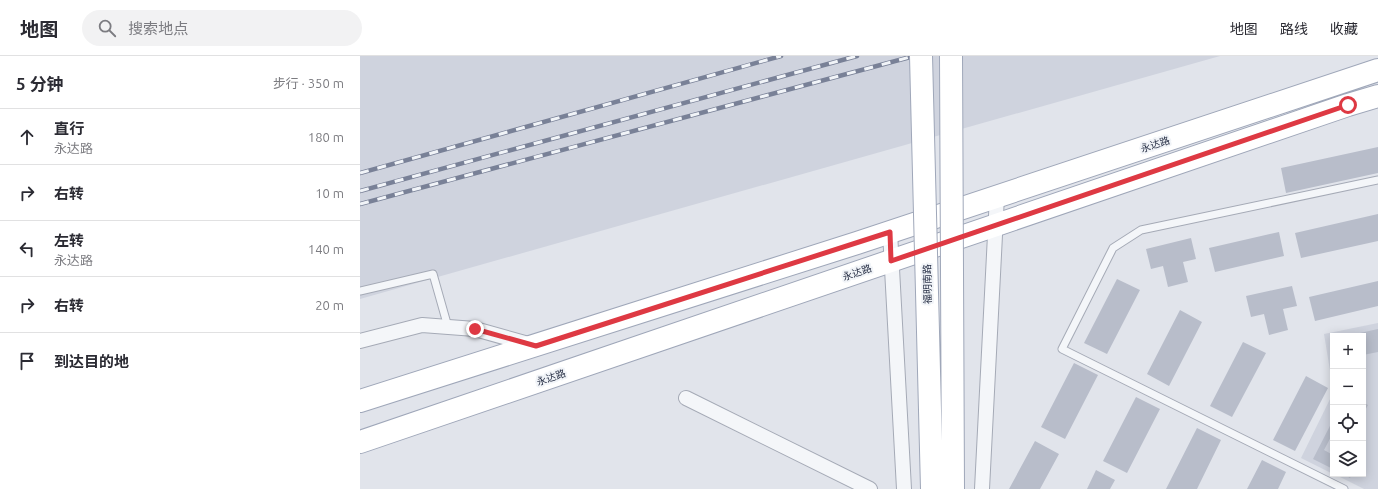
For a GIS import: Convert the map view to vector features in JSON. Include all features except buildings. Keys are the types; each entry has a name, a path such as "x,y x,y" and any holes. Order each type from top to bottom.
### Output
{"main road":[{"name":"福明南路","path":"921,56 932,489"},
{"path":"951,56 953,489"},
{"name":"永达路","path":"360,401 890,232 1378,70"},
{"name":"永达路","path":"360,442 1340,107 1378,96"}],"street":[{"path":"982,489 997,196"},
{"path":"890,232 904,489"},
{"path":"360,341 422,325 475,329 536,346"},
{"path":"686,398 870,489"}],"lane":[{"path":"1344,489 1062,349 1113,248 1141,230 1378,180"},
{"path":"360,291 433,274 448,327"}],"shaded area":[{"path":"360,56 1220,56 360,299"},
{"path":"1378,323 1378,489 1364,489 1340,477 1366,477 1366,333 1330,333 1330,371 1324,334"},
{"path":"1330,399 1330,472 1301,458"}],"railway":[{"path":"360,173 781,56"},
{"path":"360,191 857,56"},
{"path":"360,204 914,56"}],"route":[{"path":"475,329 536,346 890,232 891,261 1348,105"}]}
